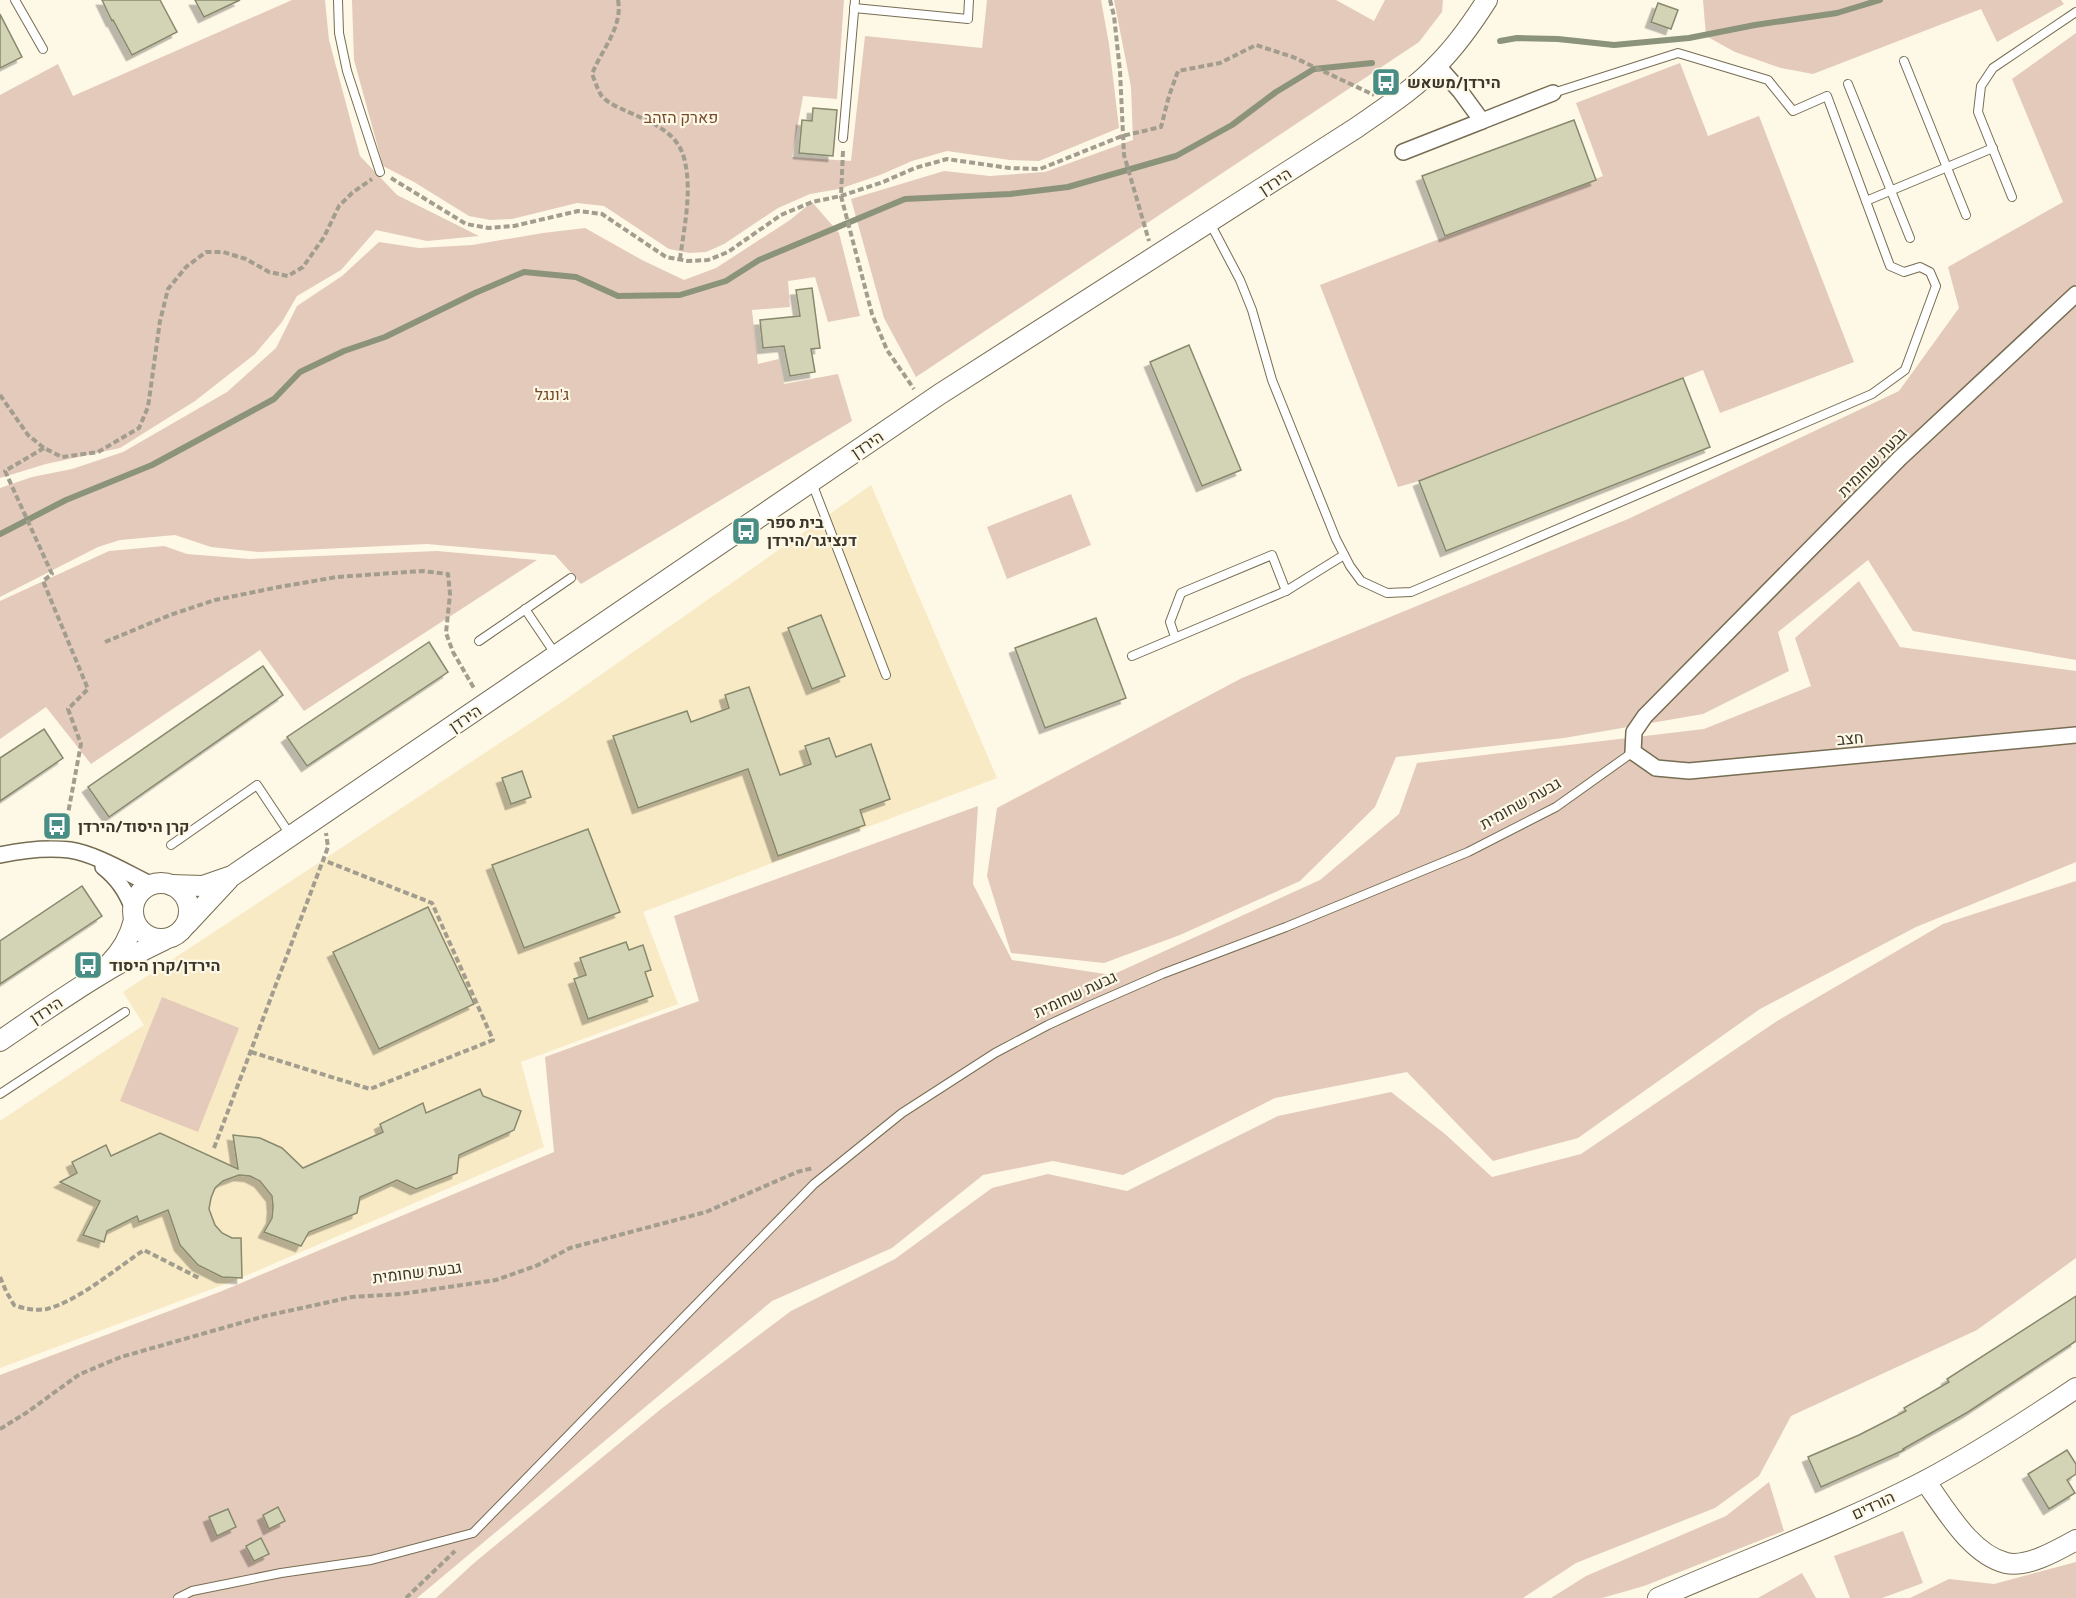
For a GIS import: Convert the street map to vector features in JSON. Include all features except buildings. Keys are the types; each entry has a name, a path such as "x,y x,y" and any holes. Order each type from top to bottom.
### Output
{"street":[{"name":"הירדן","path":"187,924 232,876 924,405 1356,128 1437,65 1474,21 1487,0"},
{"path":"1437,65 1482,121"},
{"path":"1403,152 1553,93"},
{"name":"גבעת שחומית","path":"1633,753 1634,732 1645,716 1900,458 2076,294"},
{"name":"חצב","path":"1633,753 1643,762 1656,768 1689,771 2076,735"},
{"path":"0,855 43,848 72,851 91,857 161,885 180,890 186,897 190,914 181,932 164,940 145,935 138,928 125,890 115,876 91,857"},
{"name":"הירדן","path":"161,885 203,886 232,876"},
{"path":"134,914 135,900 141,892 161,885"},
{"name":"הירדן","path":"92,980 122,949 131,933 134,914"},
{"name":"הירדן","path":"0,1041 92,980 164,940"},
{"name":"הורדים","path":"1658,1598 1785,1545 1925,1480 2013,1430 2076,1388"},
{"path":"1925,1480 1969,1539 1985,1554 2007,1563 2028,1561 2053,1553 2076,1540"}],"lane":[{"path":"15,0 43,49"},
{"path":"338,0 339,33 347,71 380,172"},
{"path":"843,138 854,4 968,20 969,0"},
{"path":"2012,197 1978,112 1980,86 1993,68 2076,12"},
{"path":"1210,223 1240,280 1252,310 1272,380 1344,555 1361,581 1387,592 1411,592 1872,394 1905,370 1936,286 1930,272 1920,267 1904,272 1890,266 1827,96 1793,111 1768,80 1678,53 1553,93"},
{"path":"1904,62 1966,215"},
{"path":"1848,84 1910,238"},
{"path":"1866,201 1993,148"},
{"path":"811,482 886,675"},
{"path":"1175,637 1170,622 1181,593 1272,555 1286,591"},
{"path":"1132,656 1286,591 1344,555"},
{"path":"478,641 571,578"},
{"path":"525,609 556,656"},
{"name":"גבעת שחומית","path":"473,1533 814,1184 902,1113 995,1053 1048,1025 1162,974 1286,927 1468,852 1556,807 1633,753"},
{"path":"171,845 257,785 292,836"},
{"path":"0,1094 125,1012"},
{"path":"178,1598 192,1592 281,1573 371,1560 473,1533"}],"path":[{"path":"618,0 620,12 614,34 592,74 603,97 617,107 661,127 676,139 685,160 687,204 680,259"},
{"path":"1110,0 1120,71 1124,155 1154,258"},
{"path":"0,395 28,435 44,448 62,457 98,452 139,428 148,407 160,321 168,289 186,267 206,252 223,252 246,260 269,272 288,276 303,267 324,237 339,206 380,172 466,224 489,228 514,226 578,211 602,214 666,256 708,261 728,252 782,215 812,202 883,183 915,168 947,159 1009,168 1040,169 1122,136 1161,127 1178,71 1220,63 1256,45 1293,57 1391,103"},
{"path":"843,138 844,168 841,196 872,314 887,350 924,405"},
{"path":"44,448 5,471 52,574 43,581 88,689 68,709 81,744 61,850"},
{"path":"105,642 170,615 215,600 268,589 337,577 422,571 448,574 450,594 446,633 453,652 484,705"},
{"path":"214,1148 328,847 324,814"},
{"path":"250,1052 370,1089 493,1040 432,903 323,860"},
{"name":"גבעת שחומית","path":"0,1429 80,1374 120,1357 265,1317 352,1297 401,1294 496,1280 538,1265 570,1248 706,1212 797,1172 845,1158"},
{"path":"0,1277 14,1305 29,1310 46,1309 71,1299 144,1250 201,1279"},
{"path":"406,1598 473,1533"}],"shaded area":[{"path":"871,485 997,778 643,912 678,1004 521,1062 544,1147 236,1280 0,1368 0,1121 144,1025 123,992 562,702"}],"green space":[{"path":"292,0 325,0 329,40 360,156 397,195 479,236 427,241 376,230 341,270 297,296 282,322 255,354 195,401 120,448 46,464 0,478 0,95 58,64 73,96"},
{"name":"פארק הזהב","path":"352,0 844,0 837,99 803,96 792,157 851,161 865,36 982,48 987,0 1101,0 1119,128 1039,161 1010,160 947,151 912,161 839,189 810,194 778,208 724,244 706,252 689,253 669,249 604,206 577,203 512,219 490,220 469,216 383,166 354,60"},
{"path":"1114,0 1336,0 1374,21 1385,0 1443,0 1442,12 1419,42 916,377 884,318 851,199 944,171 990,176 1045,172 1133,140 1131,87"},
{"path":"1703,0 2061,0 2064,4 1997,42 1981,9 1813,74 1781,68 1735,52 1706,36"},
{"path":"2076,33 2076,660 1913,631 1868,560 1778,632 1789,671 1703,714 1564,738 1396,757 1375,807 1300,881 1180,935 1104,963 1011,953 987,876 997,808 1242,678 1628,519 1899,391 1959,308 1948,267 2063,202 2012,79"},
{"path":"1680,63 1708,136 1759,116 1854,362 1720,413 1703,370 1419,481 1398,487 1320,285 1603,176 1576,103"},
{"name":"ג'ונגל","path":"812,202 839,233 860,316 828,322 815,277 788,281 790,307 752,310 758,364 779,359 784,384 838,374 852,421 581,584 555,555 427,544 258,552 211,547 175,535 120,540 98,547 0,597 0,488 32,477 72,469 123,452 227,392 276,348 297,306 342,276 379,242 419,248 472,245 585,228 642,260 684,280 716,268 790,220"},
{"path":"1071,494 1091,545 1007,579 987,527"},
{"path":"164,546 187,554 250,559 437,551 537,560 304,711 260,650 91,764 46,707 0,739 0,601 109,551"},
{"path":"1859,581 1900,647 2076,671 2076,862 1916,927 1760,1009 1578,1138 1493,1161 1407,1072 1275,1098 1123,1175 1053,1161 983,1175 892,1248 772,1301 417,1598 0,1598 0,1375 222,1291 554,1152 545,1057 699,1001 674,916 978,806 973,884 1012,960 1112,975 1320,880 1399,814 1417,763 1704,729 1811,686 1795,638"},
{"path":"2076,881 2076,1258 1977,1330 1791,1416 1759,1476 1715,1508 1576,1563 1523,1598 436,1598 474,1563 661,1409 791,1311 895,1259 992,1188 1048,1174 1127,1191 1278,1116 1391,1092 1445,1134 1492,1177 1581,1154 1777,1021 1943,924"},
{"path":"162,997 239,1028 198,1132 120,1101"},
{"path":"1769,1482 1784,1531 1644,1586 1602,1598 1551,1598 1586,1576 1726,1516"},
{"path":"1903,1531 1923,1583 1882,1598 1850,1598 1834,1556"},
{"path":"2076,1562 2076,1598 1910,1598 1949,1579 1994,1584"},
{"path":"1802,1573 1816,1598 1758,1598"}],"waterway":[{"path":"1500,41 1517,38 1558,39 1614,45 1689,38 1755,25 1837,13 1880,0"},
{"path":"0,534 66,500 152,465 274,399 300,372 344,351 385,337 524,272 576,277 618,296 680,295 726,281 759,260 905,199 1010,194 1068,187 1176,156 1232,125 1276,92 1314,69 1372,63"}],"place":[{"name":"הירדן/משאש","path":"1386,82"},
{"name":"בית ספר דנציגר/הירדן","path":"746,531"},
{"name":"קרן היסוד/הירדן","path":"57,826"},
{"name":"הירדן/קרן היסוד","path":"88,965"}]}
